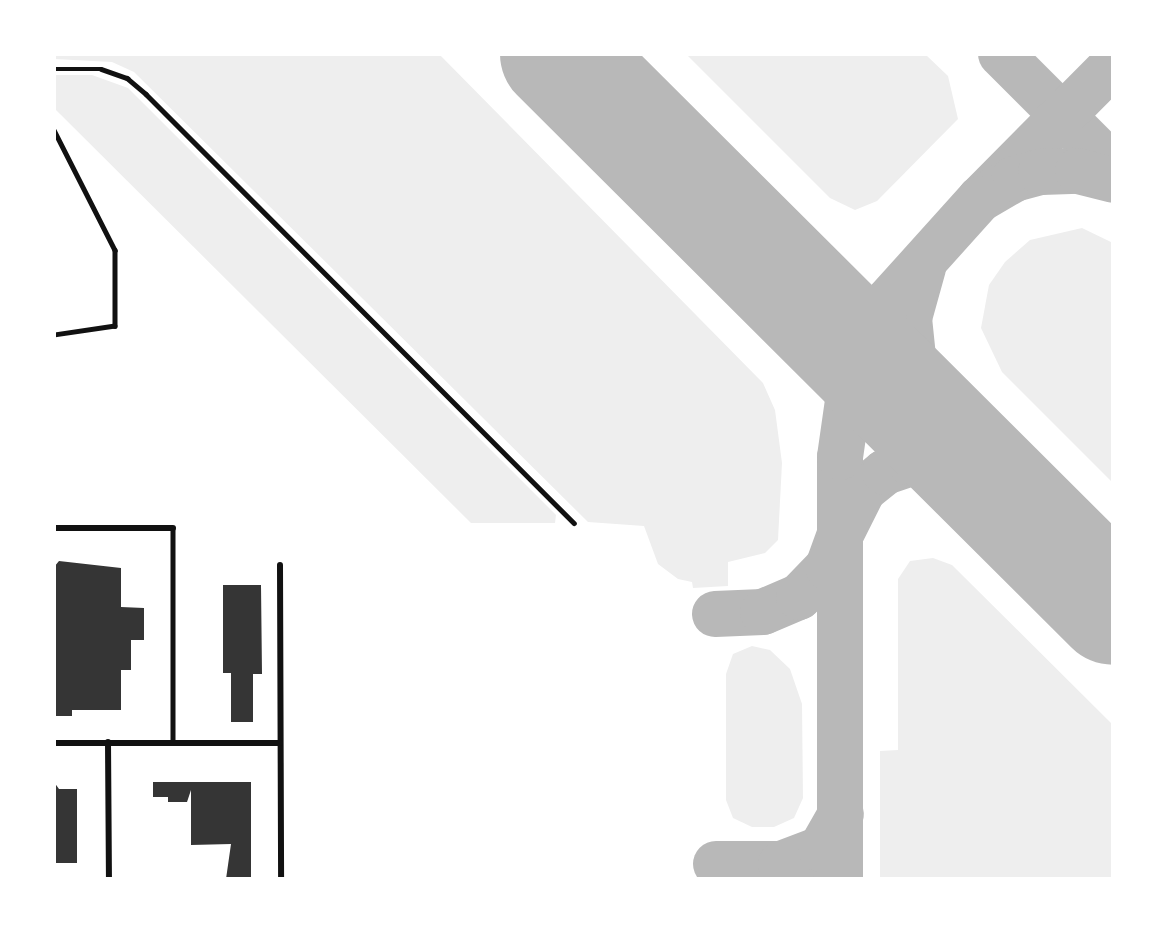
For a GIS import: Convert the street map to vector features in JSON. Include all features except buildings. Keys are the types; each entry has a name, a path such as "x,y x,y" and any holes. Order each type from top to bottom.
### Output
{"street":[{"path":"54,528 173,528"},
{"path":"280,565 281,879"},
{"path":"54,742 280,743"},
{"path":"108,742 109,879"}],"lane":[{"path":"54,69 101,69 127,78 146,94 574,523"},
{"path":"54,130 115,250 115,326 54,334"},
{"path":"173,528 173,743"}],"shaded area":[{"path":"54,54 439,54 763,383 775,410 782,463 778,540 765,553 728,562 728,586 693,588 692,582 678,579 658,564 644,526 588,522 134,72 112,62 54,59"},
{"path":"686,54 925,54 948,76 958,119 877,201 855,210 830,198"},
{"path":"54,75 92,75 128,88 556,515 555,523 471,523 54,108"},
{"path":"1082,228 1113,243 1113,483 1002,372 981,328 989,285 1005,262 1030,240"},
{"path":"933,558 952,565 1113,725 1113,879 880,879 880,751 898,750 898,579 910,561"},
{"path":"752,646 770,650 790,669 802,704 803,798 794,818 774,827 752,827 733,818 726,800 726,674 733,654"}],"taxiway":[{"path":"596,54 617,104 648,144"},
{"path":"1001,54 1113,166"},
{"path":"1113,65 980,199 1014,179 1041,172 1078,171 1113,180"},
{"path":"840,879 840,457 849,394 889,300 980,199"},
{"path":"841,534 863,490 885,472 911,463 962,469 1011,506 940,430 916,386 909,318 923,268"},
{"path":"715,614 763,612 799,597 828,567 839,537"},
{"path":"821,879 804,868 781,864 821,849 841,814"},
{"path":"716,864 781,864"}],"runway":[{"path":"558,54 1113,607"}]}
